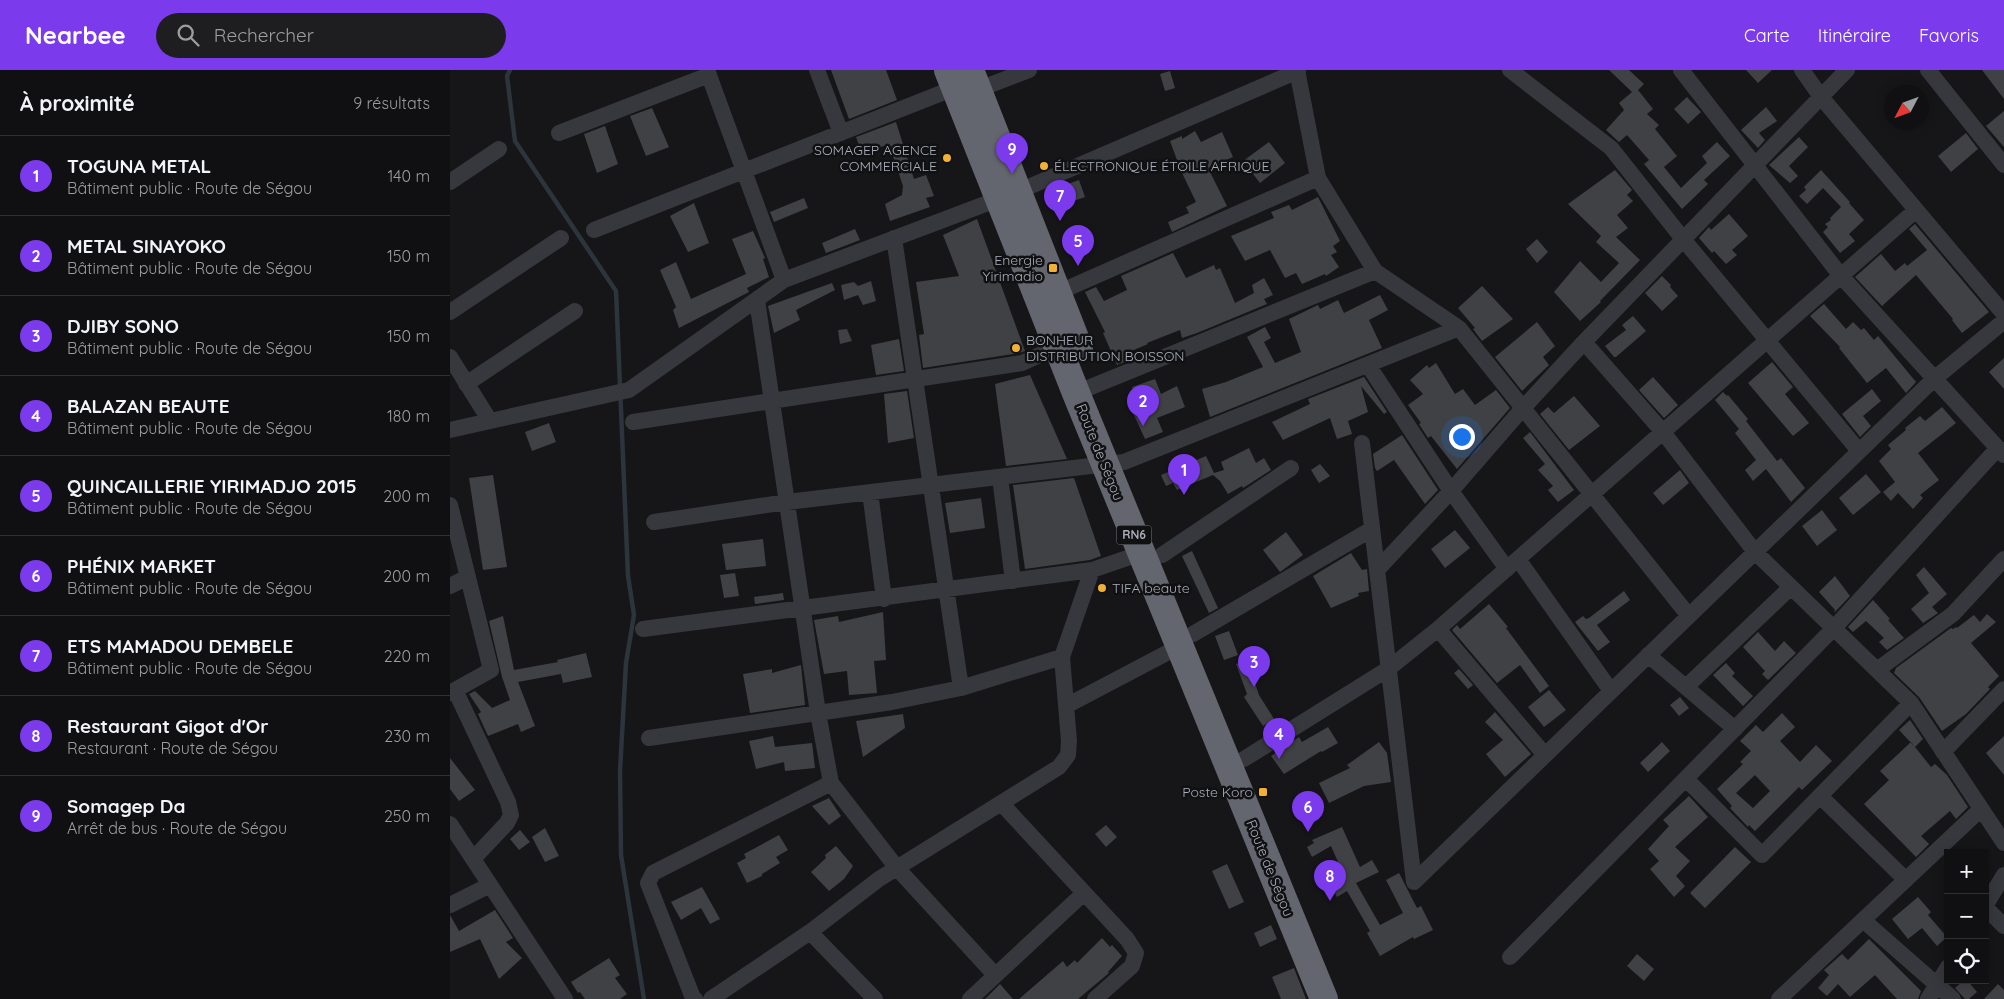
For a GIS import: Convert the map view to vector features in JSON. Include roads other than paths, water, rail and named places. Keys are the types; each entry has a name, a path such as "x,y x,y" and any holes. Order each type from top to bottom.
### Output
{"highway":[{"name":"Route de Ségou","path":"964,80 1085,390 1186,640 1324,999"},
{"name":"Route de Ségou","path":"1008,195 1057,293 1067,343"},
{"name":"Route de Ségou","path":"1186,640 1244,760 1340,999"}],"street":[{"path":"817,70 842,133"},
{"path":"594,230 842,133 964,80 1030,70"},
{"path":"450,430 629,390 784,280 1008,195 1298,70 1318,178 1374,271 1459,328 1689,616"},
{"path":"1510,70 1611,148 1683,239 1859,451"},
{"path":"1510,957 1834,628 2002,454 1841,276 1681,70"},
{"path":"1802,70 1821,97 2004,314"},
{"path":"1377,570 1451,491 1523,408 1584,342 1847,70"},
{"path":"1928,70 2004,165"},
{"path":"559,133 708,73 784,280"},
{"path":"450,182 499,149"},
{"path":"1057,293 1318,178"},
{"path":"1244,760 1388,669 1438,629 1916,210"},
{"path":"450,312 561,238"},
{"path":"894,238 962,688"},
{"path":"1085,390 1374,271"},
{"path":"757,300 818,713 831,783 897,868 996,975"},
{"path":"466,384 575,311"},
{"path":"1362,443 1414,882 1934,379 2004,321"},
{"path":"654,522 787,502 1115,463 1459,328"},
{"path":"1584,342 1663,432 1755,552 1911,703 2004,843"},
{"path":"633,422 1022,363 1067,343"},
{"path":"450,357 490,421"},
{"path":"1368,365 1451,491 1512,564 1611,691"},
{"path":"643,630 947,591 1092,570 1152,554 1291,468"},
{"path":"1000,477 1013,581"},
{"path":"870,492 884,599"},
{"path":"450,505 491,670 452,691 508,802 511,815 507,824 473,859"},
{"path":"1066,706 1186,640 1372,529"},
{"path":"1877,670 1953,614 2004,559"},
{"path":"718,997 810,932 879,879 1059,767 1068,755 1069,742 1062,657 1092,570"},
{"path":"450,586 468,577"},
{"path":"1686,687 1791,587"},
{"path":"1438,629 1545,755"},
{"path":"1648,655 1735,729"},
{"path":"649,738 892,702 962,688 1062,657"},
{"path":"1944,752 2004,689"},
{"path":"1686,779 1762,855 1911,703"},
{"path":"695,999 648,883 653,873 831,783"},
{"path":"1820,796 1906,880"},
{"path":"1001,803 1127,939 1136,953 1132,966 1104,996"},
{"path":"1779,999 1981,809"},
{"path":"450,824 565,999"},
{"path":"1989,900 2004,876"},
{"path":"450,905 490,885"},
{"path":"970,999 1084,892"},
{"path":"1989,910 2004,926"},
{"path":"1863,920 1932,992 1953,999"},
{"path":"810,932 875,999"},
{"path":"1932,992 1944,973"}],"waterway":[{"path":"510,70 507,76 515,141 616,291 628,576 634,615 626,663 620,771 621,855 644,999"}],"place":[{"name":"SOMAGEP AGENCE COMMERCIALE","path":"947,158"},
{"name":"ÉLECTRONIQUE ÉTOILE AFRIQUE","path":"1044,166"},
{"name":"Somagep Da","path":"1012,174"},
{"name":"ETS MAMADOU DEMBELE","path":"1060,221"},
{"name":"QUINCAILLERIE YIRIMADJO 2015","path":"1078,266"},
{"name":"Energie Yirimadio","path":"1053,268"},
{"name":"BONHEUR DISTRIBUTION BOISSON","path":"1016,348"},
{"name":"METAL SINAYOKO","path":"1143,426"},
{"name":"TOGUNA METAL","path":"1184,495"},
{"name":"TIFA beaute","path":"1102,588"},
{"name":"DJIBY SONO","path":"1254,687"},
{"name":"BALAZAN BEAUTE","path":"1279,759"},
{"name":"Poste Koro","path":"1263,792"},
{"name":"PHÉNIX MARKET","path":"1308,832"},
{"name":"Restaurant Gigot d'Or","path":"1330,901"}]}
